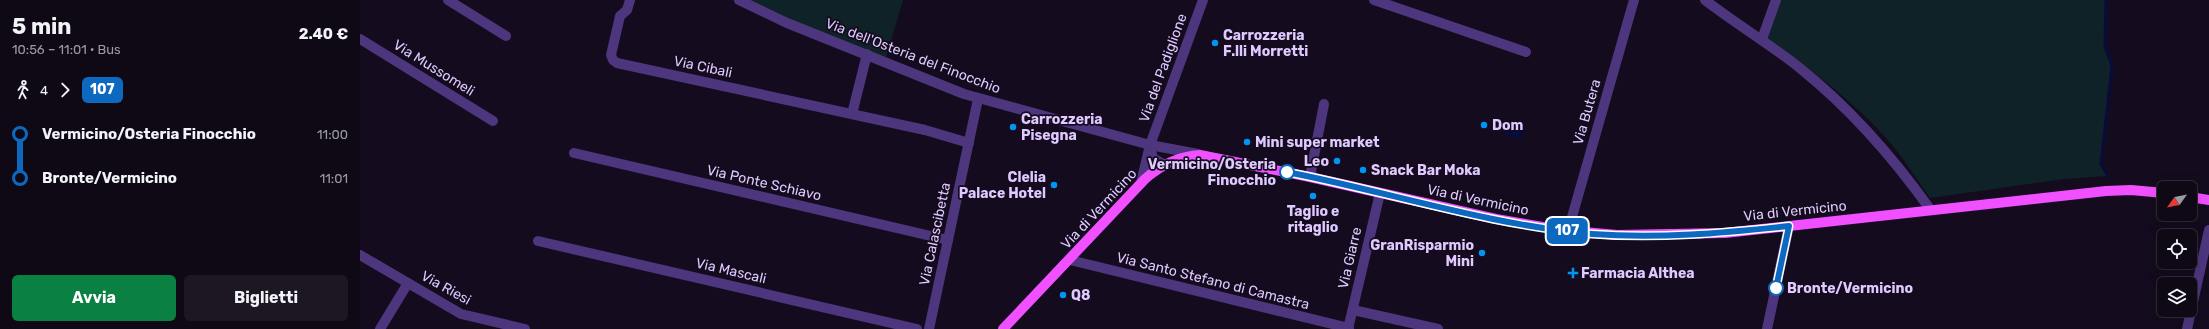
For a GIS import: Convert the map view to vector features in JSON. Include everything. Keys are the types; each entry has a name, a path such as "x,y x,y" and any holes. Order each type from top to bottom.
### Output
{"main road":[{"name":"Via di Vermicino","path":"1003,329 1070,260 1141,183 1165,164 1187,156 1200,155 1310,176 1496,219 1568,231 1617,235 1711,234 2106,191 2131,190 2157,192"},
{"path":"2197,198 2209,200"}],"street":[{"path":"448,0 506,36"},
{"name":"Via Cibali","path":"630,0 627,10 620,16 611,55 614,61 925,130 969,143"},
{"name":"Via dell'Osteria del Finocchio","path":"739,0 787,23 978,99 1150,145 1200,155"},
{"name":"Via del Padiglione","path":"1141,183 1150,145 1203,0"},
{"path":"1374,0 1526,52"},
{"name":"Via Butera","path":"1568,231 1634,0"},
{"path":"1705,0 1762,40 1801,70 1856,117 1890,155 1930,209"},
{"path":"1762,40 1776,0"},
{"name":"Via Mussomeli","path":"360,39 493,121"},
{"path":"852,114 867,54"},
{"name":"Via Calascibetta","path":"929,329 978,99"},
{"path":"1310,176 1324,104"},
{"path":"1150,145 1153,158 1165,164"},
{"name":"Via Ponte Schiavo","path":"574,153 948,240"},
{"name":"Via Giarre","path":"1349,329 1380,193"},
{"path":"1767,329 1789,226"},
{"path":"2187,329 2209,230"},
{"name":"Via Mascali","path":"538,241 917,329"},
{"name":"Via Riesi","path":"360,255 466,316 525,329"},
{"name":"Via Santo Stefano di Camastra","path":"1070,260 1349,329"},
{"path":"380,329 408,283"},
{"path":"1353,310 1438,329"}],"shaded area":[{"path":"739,0 903,0 885,61"},
{"path":"1778,0 2106,0 2105,46 2112,66 2101,164 2108,176 2064,179 1930,198 1904,160 1874,125 1814,72 1765,38"},
{"path":"1506,123 1524,130 1521,140 1502,133"}],"waterway":[{"path":"2106,0 2105,46 2112,66 2101,164 2108,176"}],"bus line":[{"name":"107","path":"1287,172 1487,217 1583,233 1629,236 1683,235 1711,234 1789,226 1776,288"}],"place":[{"name":"Carrozzeria F.lli Morretti","path":"1215,43"},
{"name":"Dom","path":"1484,125"},
{"name":"Carrozzeria Pisegna","path":"1013,127"},
{"name":"Mini super market","path":"1247,142"},
{"name":"Leo","path":"1337,161"},
{"name":"Snack Bar Moka","path":"1363,170"},
{"name":"Vermicino/Osteria Finocchio","path":"1287,172"},
{"name":"Clelia Palace Hotel","path":"1054,185"},
{"name":"Taglio e ritaglio","path":"1313,196"},
{"name":"GranRisparmio Mini","path":"1482,253"},
{"name":"Farmacia Althea","path":"1573,273"},
{"name":"Bronte/Vermicino","path":"1776,288"},
{"name":"Q8","path":"1063,295"}]}
